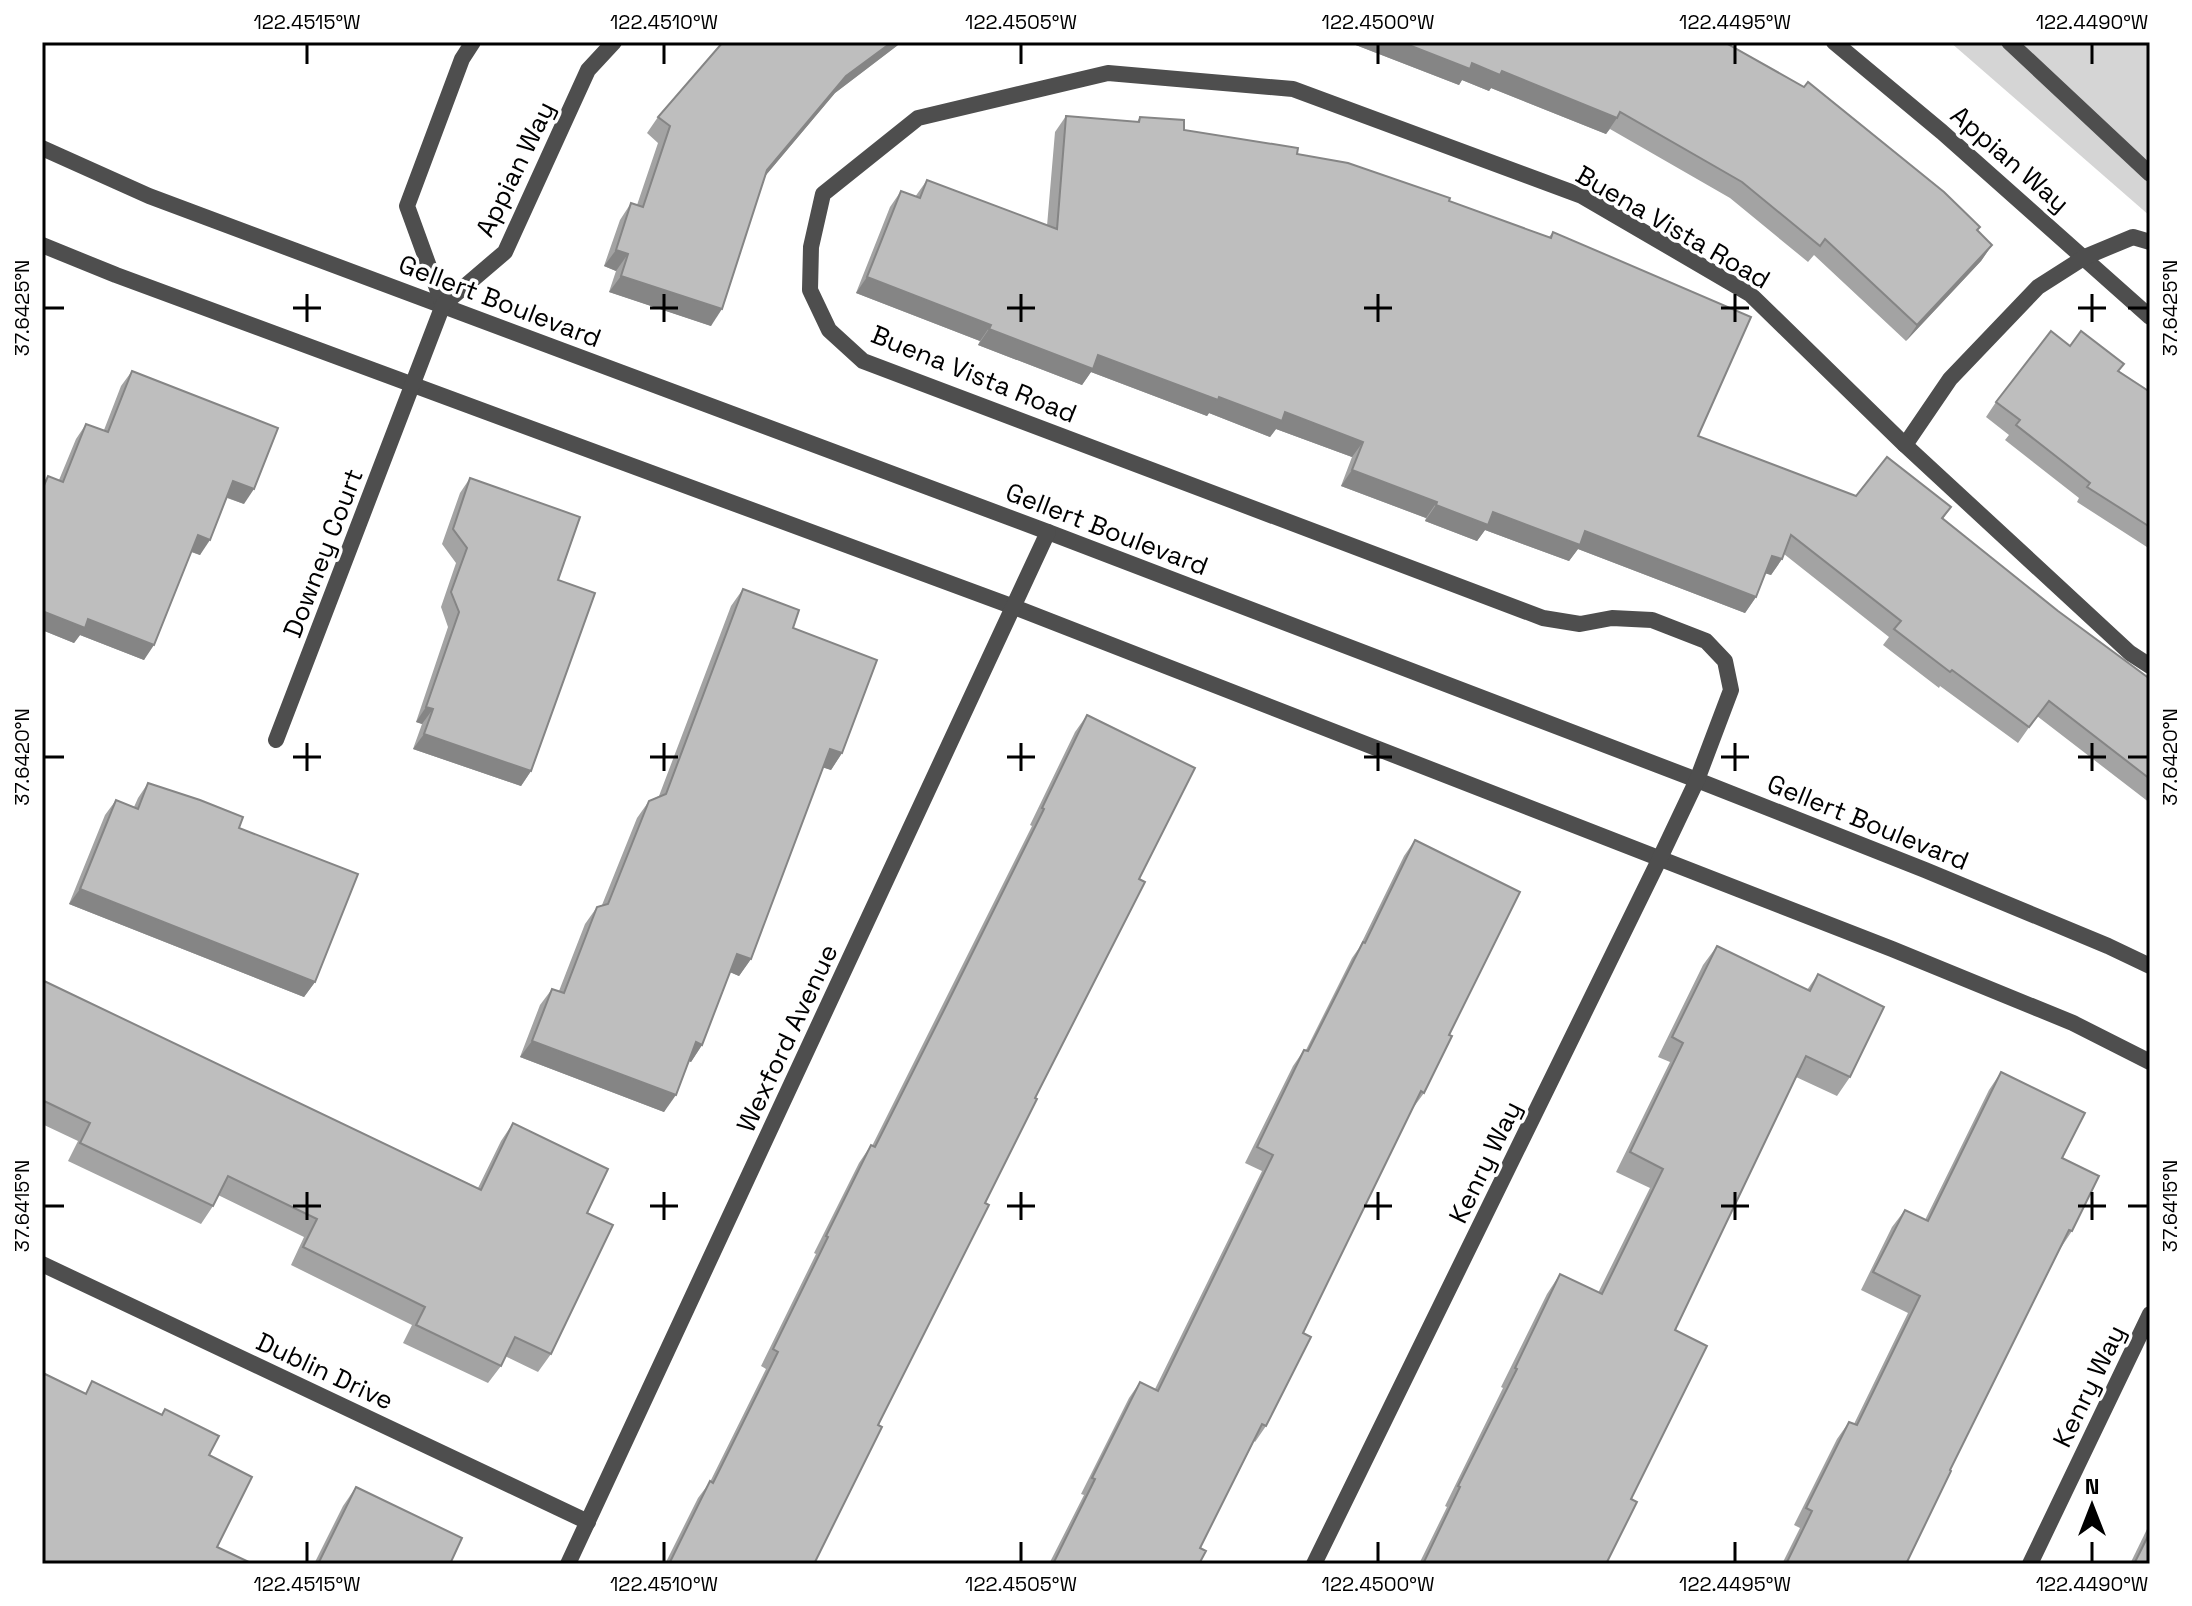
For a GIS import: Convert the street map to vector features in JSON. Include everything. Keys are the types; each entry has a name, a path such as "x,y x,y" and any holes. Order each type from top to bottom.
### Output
{"street":[{"path":"443,305 407,206 462,59 473,42"},
{"name":"Appian Way","path":"414,385 443,305 505,252 588,70 614,42"},
{"name":"Appian Way","path":"1834,42 1942,132 2150,317"},
{"path":"2009,42 2150,174"},
{"name":"Buena Vista Road","path":"1697,780 1731,690 1725,661 1706,641 1652,620 1612,618 1580,624 1543,618 863,361 829,330 810,290 811,247 823,194 918,118 1108,73 1293,89 1582,196 1750,294 1905,445 2130,653 2150,666"},
{"name":"Gellert Boulevard","path":"42,148 149,196 1048,532 1697,780 1925,870 2150,966"},
{"path":"1905,445 1950,379 2038,287 2085,257 2133,237 2150,242"},
{"path":"42,245 1014,607 1892,949 2059,1018 2150,1062"},
{"name":"Downey Court","path":"276,740 414,385"},
{"name":"Wexford Avenue","path":"568,1564 1048,532"},
{"name":"Kenry Way","path":"1314,1564 1697,780"},
{"name":"Dublin Drive","path":"42,1264 588,1522"},
{"name":"Kenry Way","path":"2030,1564 2150,1314"}],"shaded area":[{"path":"1950,42 2150,42 2150,216"}],"building":[{"path":"723,42 892,42 846,76 767,170 722,309 621,276 628,254 616,250 631,203 643,207 670,126 658,117"},
{"path":"1401,42 1724,42 1804,87 1808,82 1944,192 1980,227 1977,230 1992,245 1917,325 1825,239 1820,246 1742,182 1620,112 1617,118 1502,71 1500,75 1472,63 1470,69"},
{"path":"1066,116 1139,122 1140,117 1184,120 1184,130 1298,148 1297,154 1348,163 1450,198 1449,201 1551,238 1553,232 1751,317 1698,436 1856,496 1887,457 1951,507 1942,518 2058,611 2150,679 2150,779 2049,701 2029,727 1894,629 1901,621 1791,535 1782,559 1772,556 1756,597 1585,531 1580,545 1493,512 1488,525 1352,470 1363,442 1285,412 1282,421 1219,397 1218,400 1098,355 1093,369 867,277 901,191 920,198 927,180 1057,229"},
{"path":"2051,331 2070,346 2081,331 2124,364 2118,371 2150,392 2150,527 2087,487 2090,483 2016,425 2020,420 1996,402"},
{"path":"132,371 278,428 254,489 233,481 210,540 198,535 154,645 88,619 85,628 42,611 42,490 48,476 63,482 86,424 108,432"},
{"path":"470,478 580,517 558,580 595,593 531,771 424,734 433,709 426,707 459,612 451,592 467,548 453,529"},
{"path":"743,589 799,610 793,628 877,660 842,753 830,749 751,959 737,954 702,1045 696,1042 676,1095 532,1041 552,989 564,993 597,907 608,904 649,801 666,794"},
{"path":"1087,715 1195,768 1139,879 1145,882 1035,1098 985,1203 989,1205 878,1425 882,1427 814,1564 669,1564 778,1352 773,1349 826,1236 945,1008"},
{"path":"148,783 243,817 239,828 358,874 315,982 80,889 116,800 138,809"},
{"path":"1415,840 1520,892 1449,1035 1452,1036 1424,1093 1421,1091 1303,1333 1311,1337 1266,1426 1262,1424 1200,1548 1206,1551 1199,1564 1053,1564 1140,1382 1158,1391 1273,1155 1257,1147 1304,1050 1308,1051 1365,943"},
{"path":"1717,946 1810,991 1818,974 1884,1007 1850,1077 1806,1056 1675,1330 1707,1346 1631,1499 1637,1502 1606,1564 1423,1564 1560,1274 1602,1294 1663,1169 1630,1152 1683,1043 1672,1037"},
{"path":"42,980 481,1190 513,1123 608,1169 587,1213 613,1225 551,1354 515,1337 501,1366 416,1325 425,1307 303,1247 317,1219 228,1176 213,1206 80,1143 90,1123 42,1100"},
{"path":"2001,1072 2085,1113 2062,1158 2099,1176 2072,1231 2069,1230 1906,1564 1786,1564 1812,1511 1806,1508 1849,1422 1857,1425 1920,1296 1873,1272 1905,1210 1928,1221"},
{"path":"45,1374 86,1394 92,1381 162,1415 165,1409 219,1436 209,1455 252,1477 217,1547 253,1564 42,1564 42,1380"},
{"path":"356,1487 462,1538 450,1564 318,1564"},
{"path":"2150,1532 2150,1564 2134,1564"}]}
